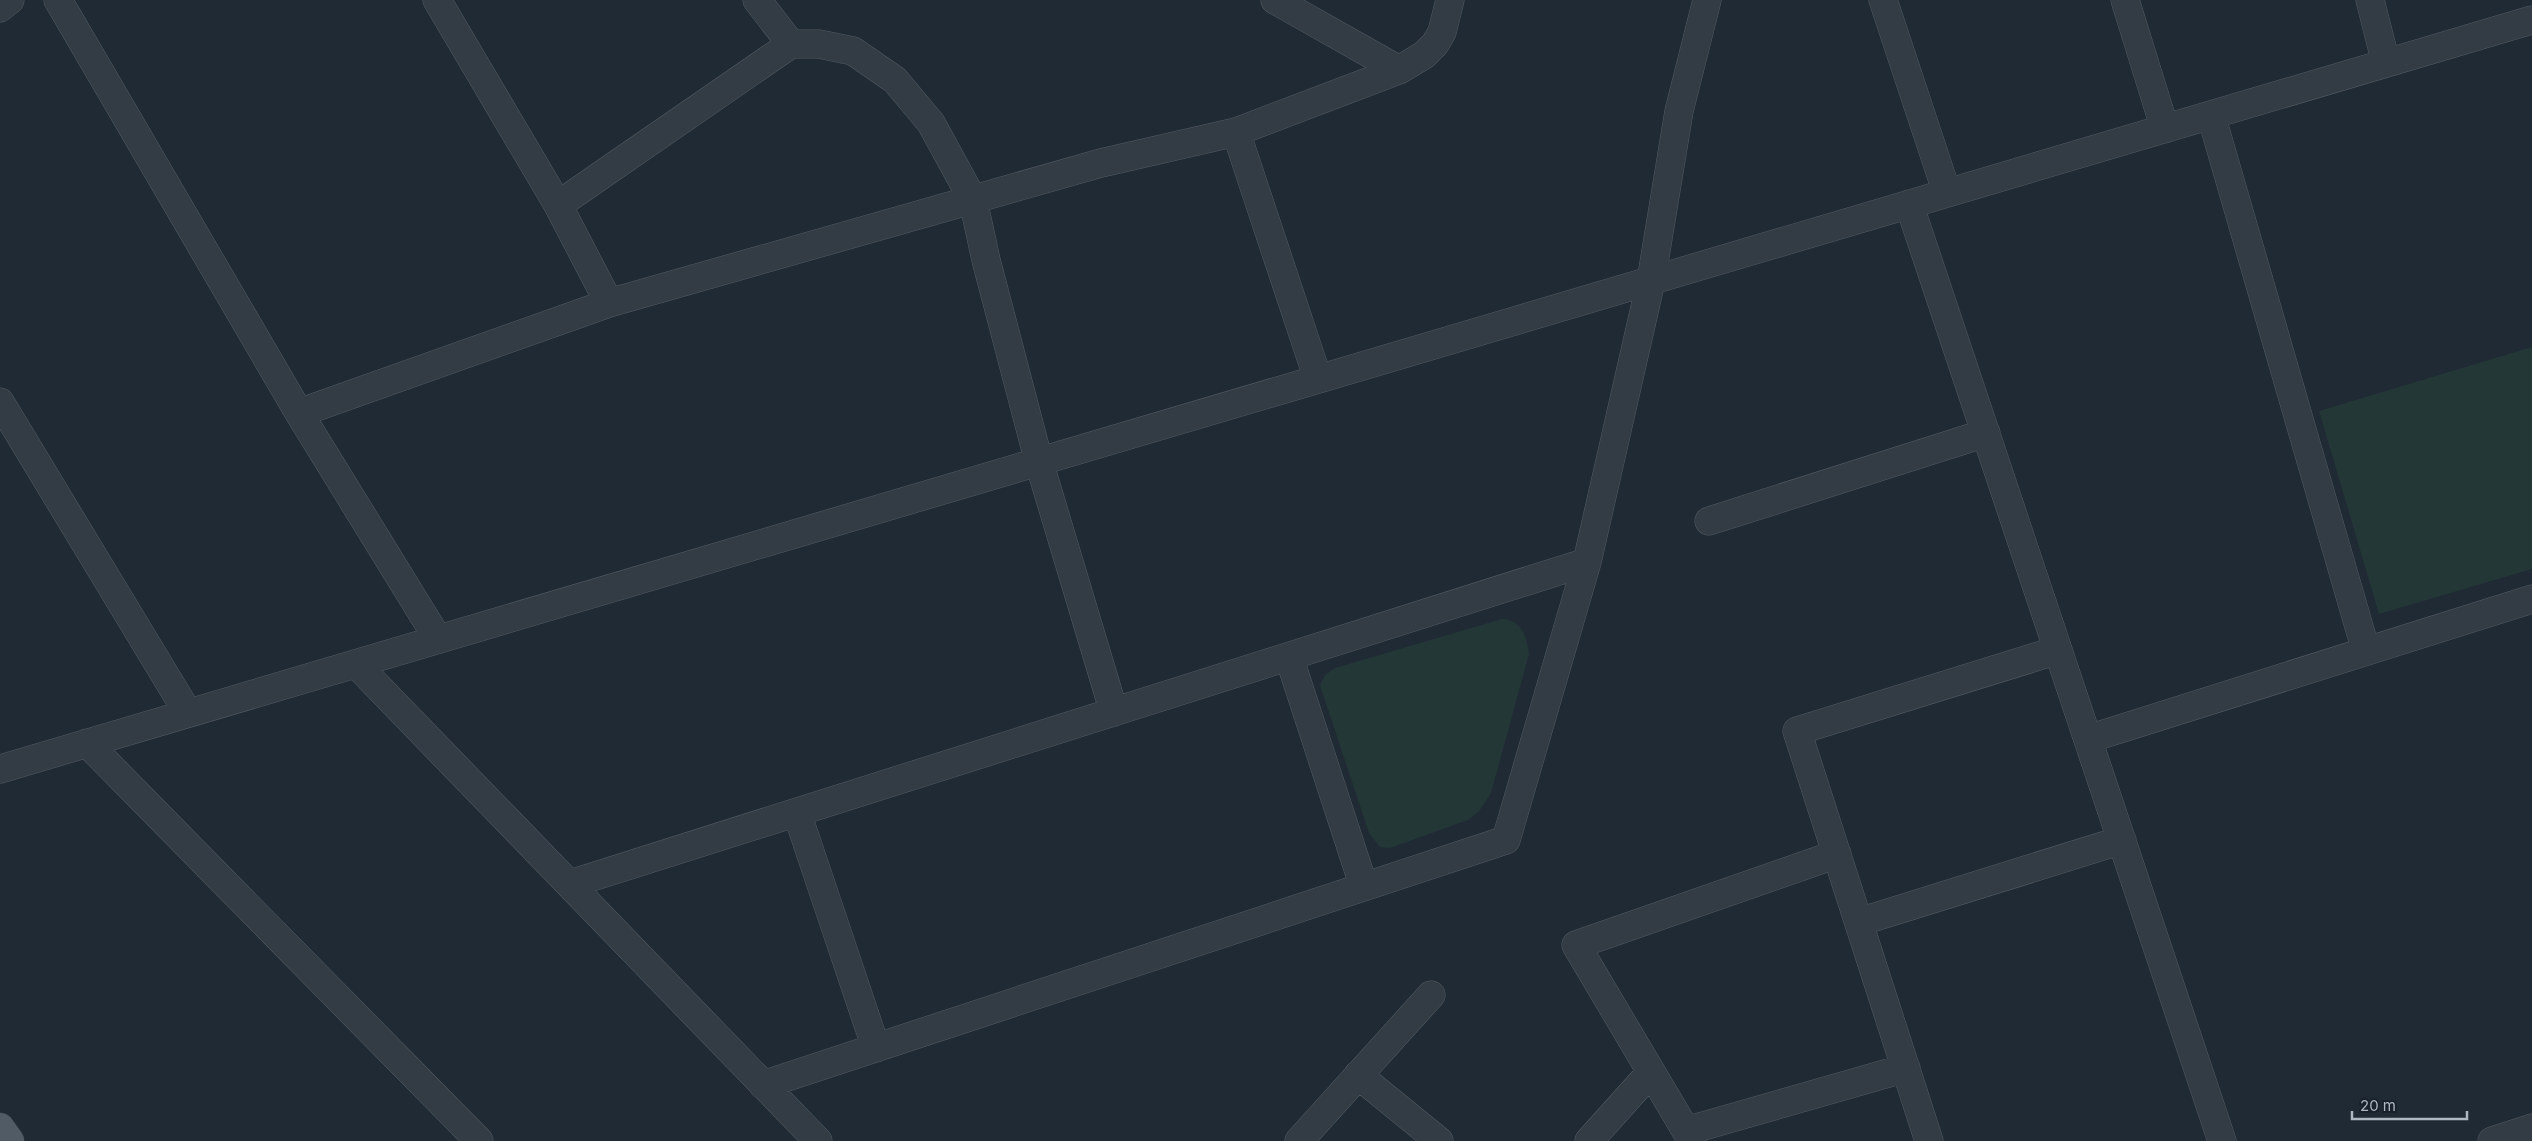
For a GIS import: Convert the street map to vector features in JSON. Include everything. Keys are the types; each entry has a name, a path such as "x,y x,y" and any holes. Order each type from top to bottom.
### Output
{"main road":[{"path":"0,1127 10,1141"}],"street":[{"path":"0,8 10,0"},
{"path":"58,0 299,413 438,639"},
{"path":"437,0 558,205 609,303"},
{"path":"756,0 791,44"},
{"path":"1275,0 1399,70"},
{"path":"299,413 609,303 1101,163 1236,132 1399,70 1424,55 1435,44 1442,32 1450,0"},
{"path":"764,1085 1506,840 1587,562 1652,280 1679,111 1707,0"},
{"path":"1884,0 1947,193"},
{"path":"2125,0 2165,129"},
{"path":"2370,0 2386,63"},
{"path":"0,769 2532,20"},
{"path":"558,205 791,44 819,44 853,51 895,80 931,123 973,200 986,260 1039,462 1114,712"},
{"path":"2211,115 2366,651"},
{"path":"1236,132 1318,379"},
{"path":"1909,204 2222,1141"},
{"path":"0,402 188,713"},
{"path":"1709,521 1986,433"},
{"path":"570,884 1587,562"},
{"path":"2088,739 2532,599"},
{"path":"1929,1141 1797,731 2058,650"},
{"path":"1289,657 1364,887"},
{"path":"356,664 818,1141"},
{"path":"87,743 479,1141"},
{"path":"798,813 876,1048"},
{"path":"1859,922 2122,840"},
{"path":"1837,854 1576,945 1689,1136 1906,1068"},
{"path":"1299,1141 1431,995"},
{"path":"1589,1141 1651,1072"},
{"path":"1358,1075 1440,1141"},
{"path":"2492,1141 2532,1128"}],"green space":[{"path":"2532,347 2532,569 2379,614 2319,411"},
{"path":"1502,619 1509,620 1519,626 1525,636 1529,654 1491,793 1479,811 1468,820 1390,848 1380,847 1369,833 1320,685 1325,675 1335,668"}]}
